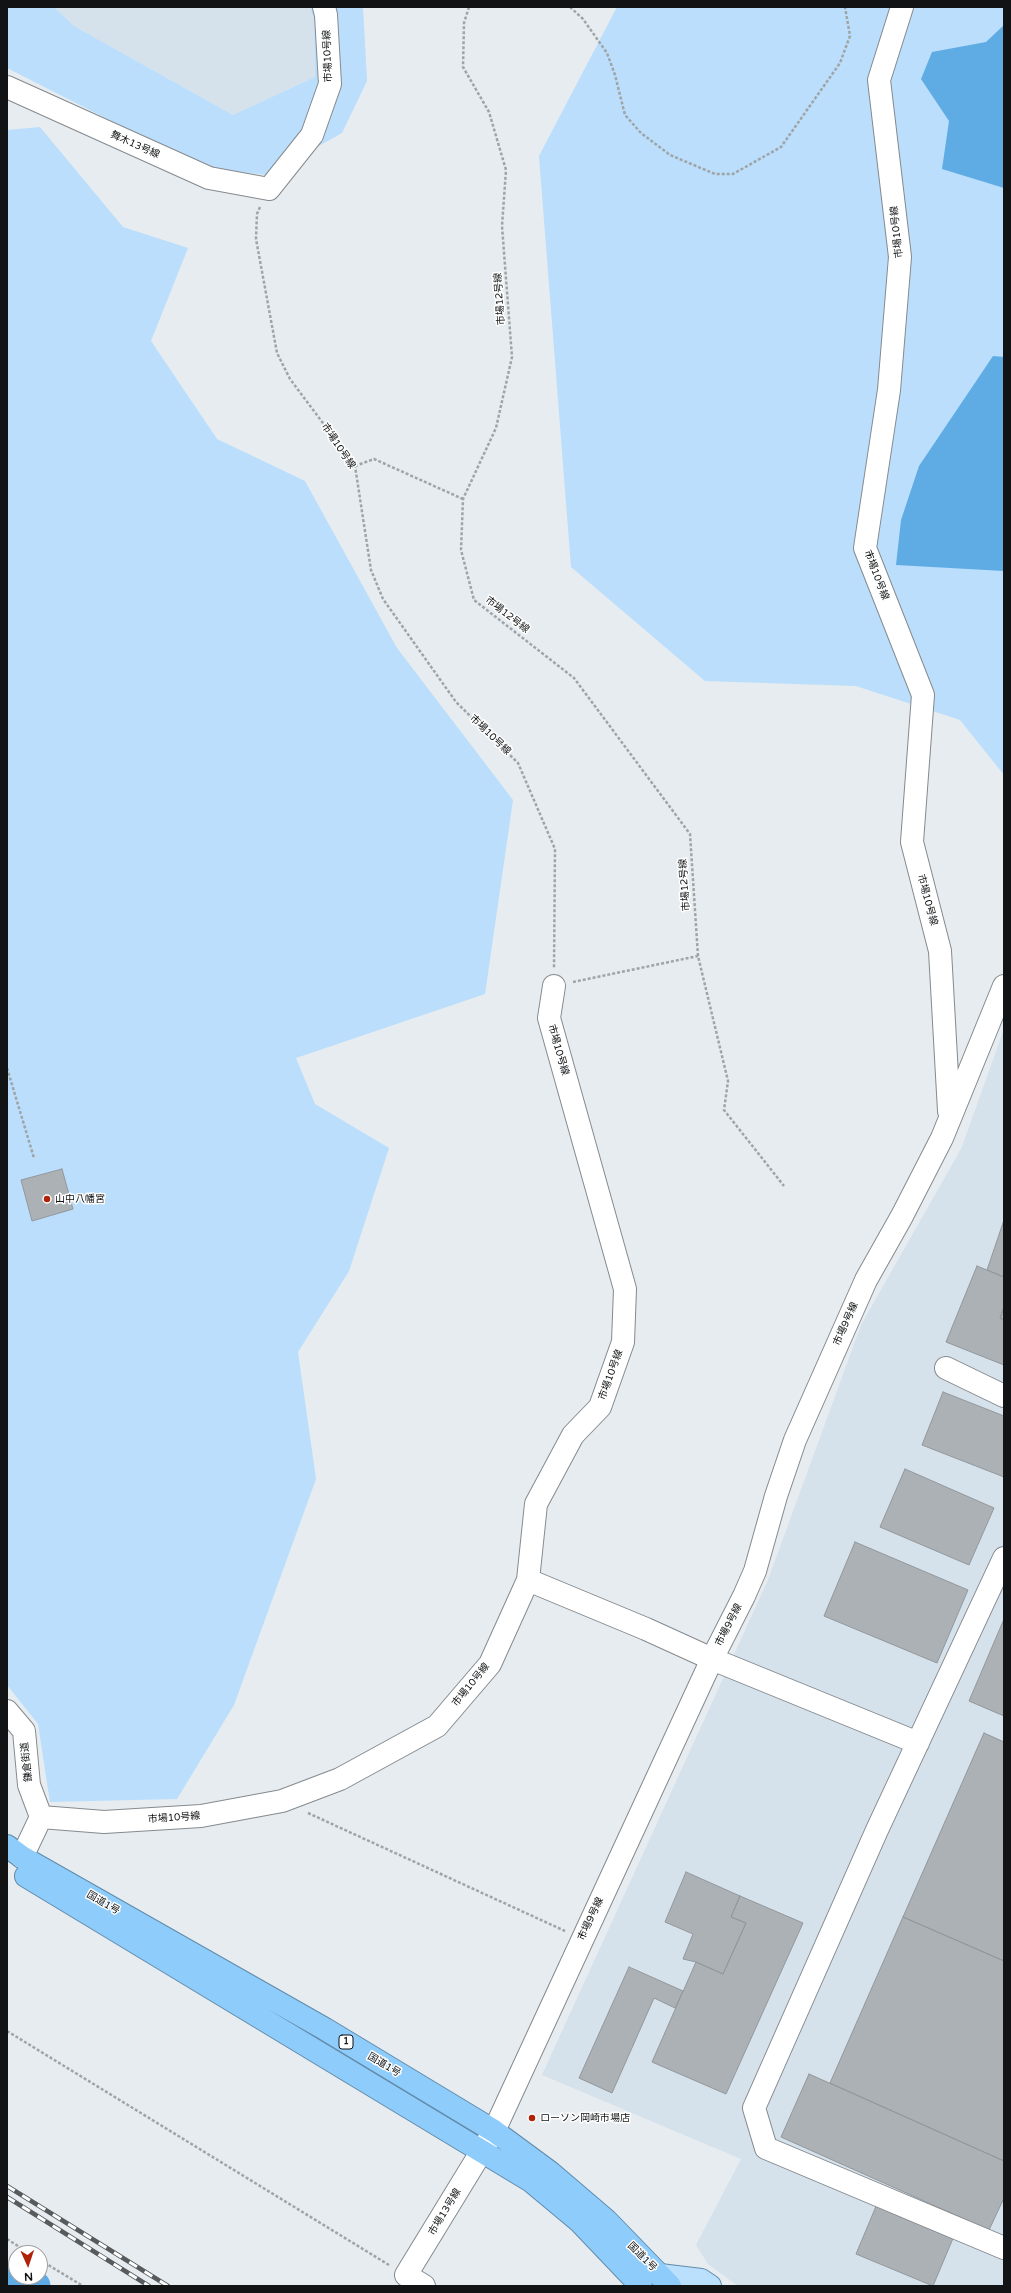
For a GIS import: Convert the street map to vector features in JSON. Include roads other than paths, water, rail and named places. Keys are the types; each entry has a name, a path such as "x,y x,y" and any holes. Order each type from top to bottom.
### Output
{"highway":[{"name":"国道1号","path":"12,1856 325,2029 494,2131 551,2173 606,2220 665,2280"},
{"name":"国道1号","path":"12,1856 531,2181 579,2221 641,2286"}],"main road":[{"path":"665,2280 701,2280 710,2286"}],"street":[{"name":"市場10号線","path":"269,189 312,135 330,84 326,15 324,7"},
{"name":"市場10号線","path":"902,7 879,80 900,257 889,390 865,548 923,695 912,842 940,951 950,1116"},
{"name":"舞木13号線","path":"7,87 209,178 269,189"},
{"name":"市場10号線","path":"41,1817 104,1822 194,1817 282,1801 340,1779 437,1726 490,1664 528,1580 536,1504 573,1434 600,1407 623,1342 625,1289 549,1018 554,986"},
{"name":"市場9号線","path":"494,2131 712,1659 755,1571 776,1496 795,1440 866,1280 942,1138 1004,986"},
{"path":"946,1368 1004,1396"},
{"path":"1004,1558 918,1743 754,2108 766,2148 1004,2248"},
{"path":"528,1580 646,1629 712,1659 918,1743"},
{"name":"鎌倉街道","path":"7,1711 24,1731 29,1786 41,1817"},
{"path":"12,1856 41,1817"},
{"name":"市場13号線","path":"415,2281 482,2151 494,2131"}],"water":[{"path":"1004,25 1004,188 942,169 949,121 921,79 932,52 986,42"},
{"path":"993,356 1004,357 1004,571 896,565 901,520 919,466"}],"railway":[{"path":"7,2186 168,2286"},
{"path":"7,2197 149,2286"}],"place":[{"name":"山中八幡宮","path":"47,1199"},
{"name":"ローソン岡崎市場店","path":"532,2118"}]}
